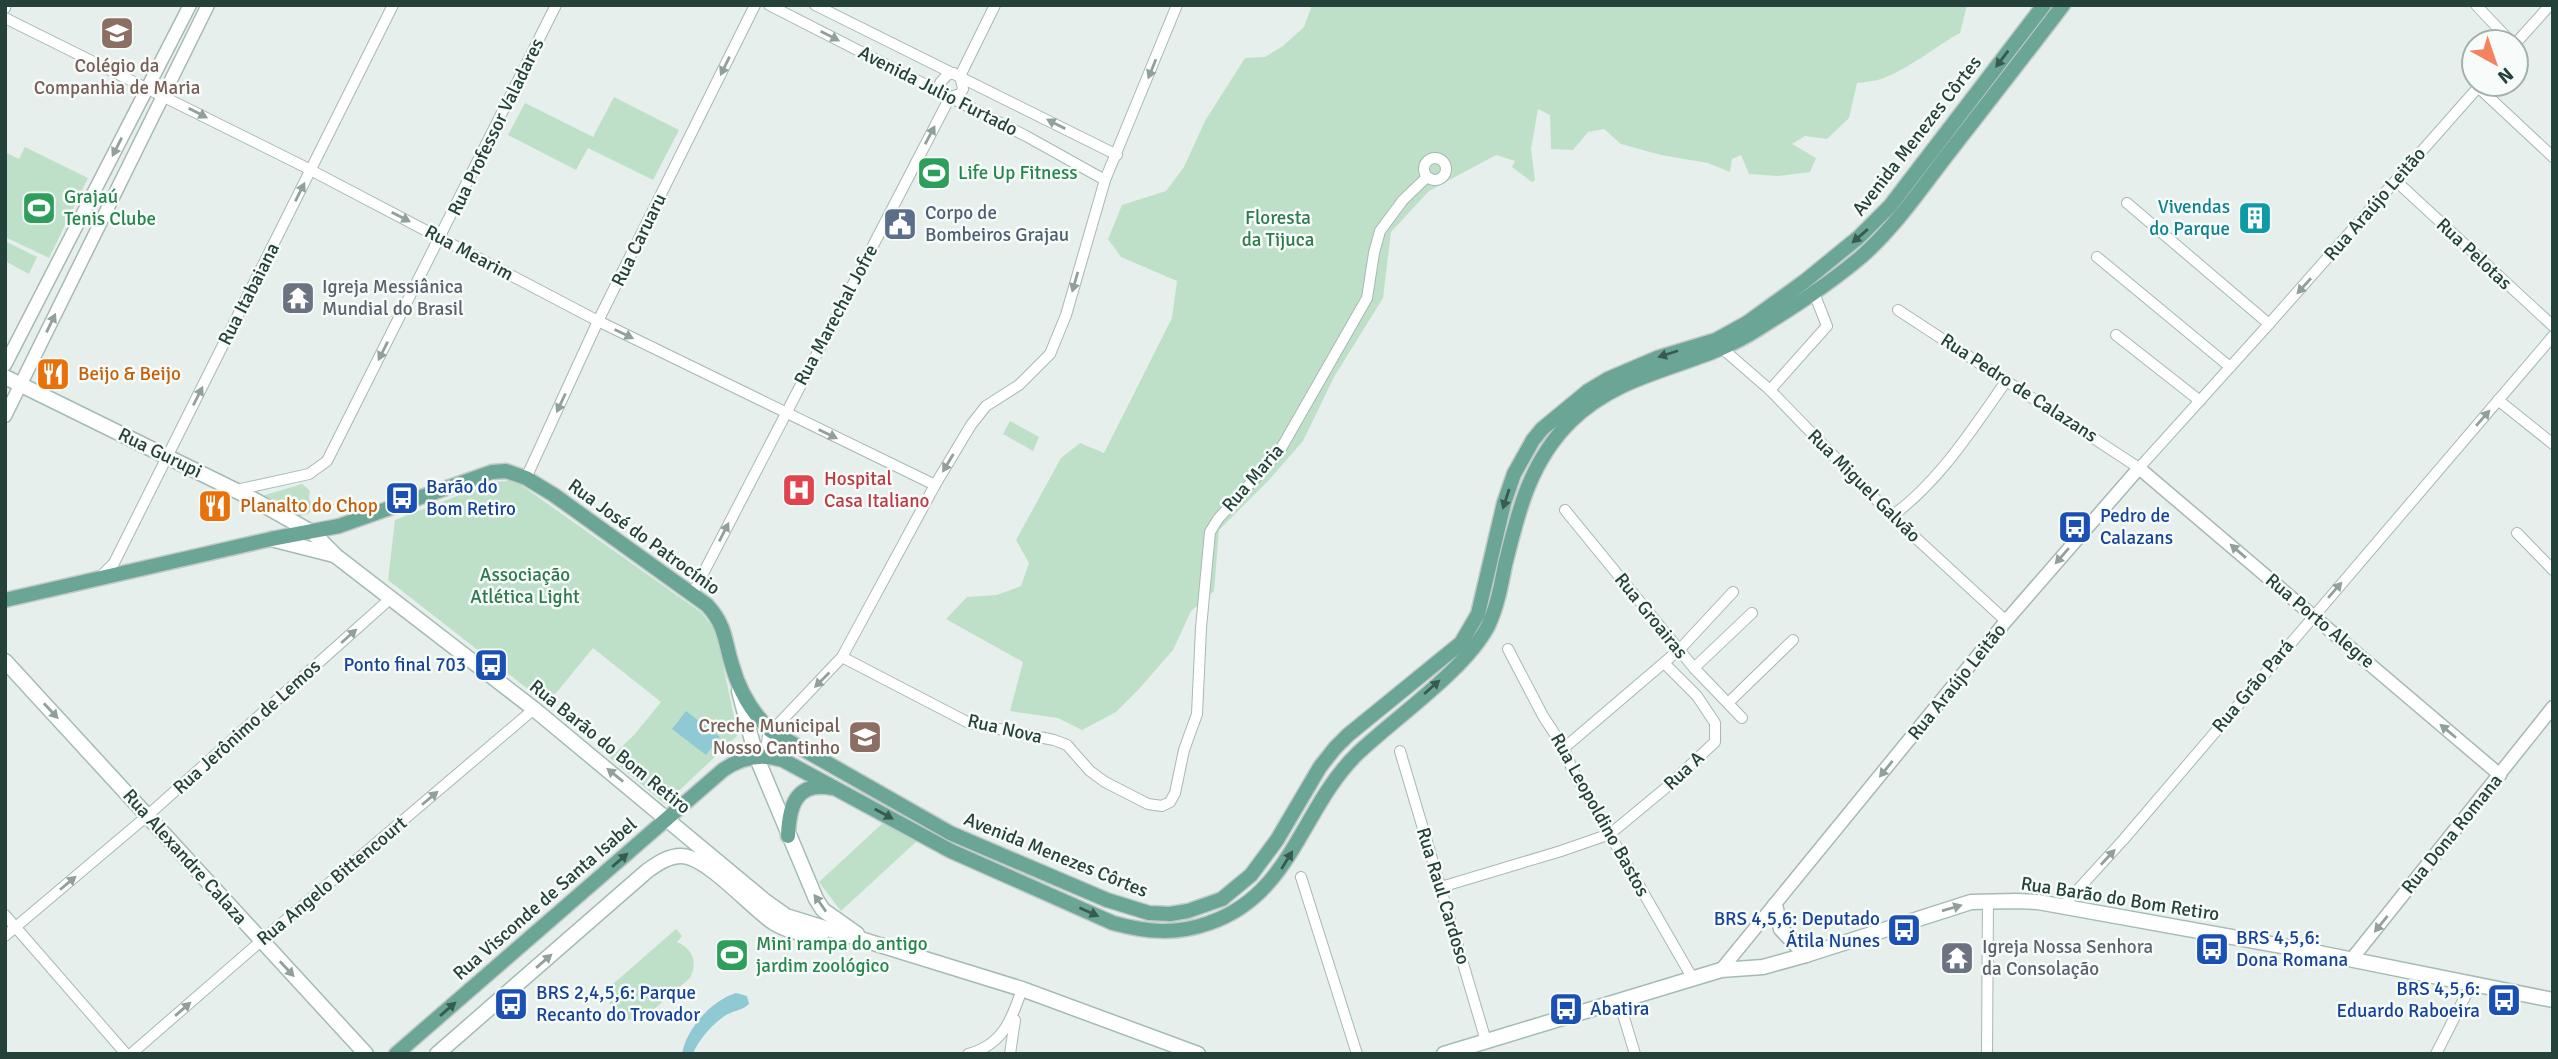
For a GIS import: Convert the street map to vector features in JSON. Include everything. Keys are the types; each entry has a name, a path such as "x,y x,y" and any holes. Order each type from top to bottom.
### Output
{"main road":[{"name":"Avenida Menezes Côrtes","path":"732,665 746,700 771,731 950,833 1107,900 1149,913 1170,914 1203,907 1222,899 1238,888 1257,868 1278,840 1320,767 1335,748 1461,643 1480,605 1504,503 1514,474 1542,429 1588,391 1608,379 1657,358 1716,340 1747,323 1859,237 1890,206 2044,5"},
{"name":"Avenida Menezes Côrtes","path":"756,757 773,757 810,773 951,851 1113,923 1157,932 1196,928 1220,920 1242,908 1270,884 1346,766 1457,665 1477,643 1495,608 1519,508 1540,458 1554,438 1572,419 1614,388 1724,349 1814,293 1861,256 1905,211 2063,5"},
{"name":"Rua Gurupi","path":"5,377 235,490 313,533"},
{"name":"Rua José do Patrocínio","path":"313,533 492,472 506,471 526,478 692,593 707,605 723,626 756,757 811,890 823,911 873,944"},
{"name":"Rua Barão do Bom Retiro","path":"5,600 271,539 313,533 335,556 534,709 786,916 1022,989 1198,1054"},
{"name":"Rua Barão do Bom Retiro","path":"271,539 335,556"},
{"name":"Rua Alexandre Calaza","path":"5,660 366,1054"},
{"name":"Rua Visconde de Santa Isabel","path":"396,1054 731,765 756,757"},
{"path":"788,836 791,810 799,795 807,789 825,786 845,793"},
{"name":"Rua Barão do Bom Retiro","path":"437,1054 647,871 672,857 689,857 706,866 764,915 787,930 873,944"},
{"name":"Rua Barão do Bom Retiro","path":"1444,1054 1721,970 1763,967 1952,907 1988,901 2038,902 2299,949 2553,1000"},
{"path":"1775,905 1781,929 1805,955"}],"street":[{"path":"5,365 190,5"},
{"path":"5,416 208,5"},
{"name":"Rua Itabaiana","path":"99,579 114,563 393,5"},
{"name":"Rua Professor Valadares","path":"235,490 309,474 327,461 556,5"},
{"name":"Rua Caruaru","path":"526,478 598,321 755,5"},
{"name":"Avenida Julio Furtado","path":"769,5 1105,180"},
{"name":"Avenida Julio Furtado","path":"815,5 1116,155"},
{"name":"Rua Marechal Jofre","path":"957,75 995,5"},
{"path":"773,757 767,743 771,731 842,657 935,485 971,425 986,406 1019,385 1050,354 1066,315 1105,180 1177,5"},
{"path":"2476,5 2498,28"},
{"path":"2529,28 2550,5"},
{"name":"Rua Mearim","path":"5,18 148,86 598,321 935,485"},
{"name":"Rua Marechal Jofre","path":"947,96 960,94 963,89 957,75"},
{"name":"Rua Marechal Jofre","path":"947,96 940,83 942,78 957,75"},
{"name":"Rua Marechal Jofre","path":"692,593 947,96"},
{"name":"Rua Araújo Leitão","path":"1721,970 2006,621 2469,98"},
{"path":"2492,98 2553,157"},
{"name":"Rua Maria","path":"1162,806 1171,802 1175,793 1184,750 1197,714 1201,628 1210,532 1218,519 1279,452 1367,298 1380,231 1403,200 1427,177"},
{"name":"Rua Pelotas","path":"2396,181 2553,326"},
{"path":"2127,202 2269,324"},
{"path":"2097,257 2230,367"},
{"path":"1770,390 1827,326 1814,293"},
{"name":"Rua Pedro de Calazans","path":"1898,310 2139,468"},
{"path":"2116,335 2200,401"},
{"name":"Rua Grão Pará","path":"2062,907 2124,839 2553,335"},
{"name":"Rua Miguel Galvão","path":"1724,349 1770,390 1892,516 2006,621"},
{"path":"1892,516 1919,495 2007,380"},
{"path":"2498,400 2553,444"},
{"name":"Rua Porto Alegre","path":"2139,468 2500,775"},
{"name":"Rua Groairas","path":"1565,510 1694,668 1742,718"},
{"path":"2517,533 2553,570"},
{"path":"1564,748 1680,649 1733,592"},
{"name":"Rua Jerônimo de Lemos","path":"5,936 147,816 391,598"},
{"path":"1694,668 1752,613"},
{"path":"1728,703 1793,640"},
{"name":"Rua Leopoldino Bastos","path":"1508,649 1543,716 1564,748 1572,769 1693,979"},
{"name":"Rua Nova","path":"842,657 969,723 1054,740 1067,746 1090,771 1105,782 1148,804 1162,806"},
{"name":"Rua A","path":"1441,887 1610,834 1715,742 1715,723 1697,696 1664,663"},
{"name":"Rua Dona Romana","path":"2351,960 2553,707"},
{"name":"Rua Angelo Bittencourt","path":"131,1054 534,709"},
{"name":"Rua Raul Cardoso","path":"1400,751 1486,1041"},
{"path":"1301,877 1357,1054"},
{"path":"1987,1054 1988,901"},
{"path":"5,915 126,1054"},
{"path":"2436,1054 2472,983"},
{"path":"968,1054 977,1052 1005,1031 1022,989"},
{"path":"1010,1054 1022,989"},
{"path":"1619,1000 1635,1054"}],"green space":[{"name":"Floresta da Tijuca","path":"1312,5 1967,5 1960,33 1894,73 1878,80 1857,83 1849,118 1827,139 1805,136 1792,144 1816,158 1810,172 1777,176 1749,174 1741,155 1732,159 1730,172 1708,163 1661,155 1621,144 1604,129 1588,132 1573,150 1551,149 1550,115 1538,109 1531,149 1535,180 1532,182 1512,167 1515,161 1496,155 1429,191 1391,232 1383,298 1334,377 1303,441 1219,530 1214,591 1191,611 1173,650 1138,690 1116,712 1082,730 1058,718 1010,711 1023,662 946,619 967,597 997,595 1021,586 1029,563 1016,540 1061,458 1080,443 1104,453 1172,318 1177,281 1121,257 1108,239 1122,205 1166,191 1184,167 1205,121 1245,58 1265,57 1283,46 1304,27"},
{"path":"614,97 679,130 653,180 588,148 576,170 508,135 525,103 593,137"},
{"name":"Grajaú Tenis Clube","path":"25,147 88,178 49,258 5,237 5,152 19,159"},
{"path":"5,241 37,257 29,274 5,261"},
{"path":"1010,421 1039,437 1033,451 1003,434"},
{"name":"Associação Atlética Light","path":"509,481 521,485 702,613 716,632 738,735 665,804 610,758 634,735 661,702 593,648 547,704 388,580 395,520 493,482"},
{"path":"302,484 310,491 309,498 313,509 308,514 291,519 255,498"},
{"path":"885,821 918,840 841,911 819,882"},
{"path":"676,929 682,936 677,942 687,948 694,961 690,978 644,1018 627,1020 620,1017 611,1007 609,1000 613,984"}],"water":[{"path":"686,711 720,737 706,755 672,729"},
{"path":"736,993 747,996 749,1004 718,1021 703,1037 693,1054 682,1054 689,1035 709,1009"}],"place":[{"name":"Colégio da Companhia de Maria","path":"117,33"},
{"name":"Life Up Fitness","path":"934,173"},
{"name":"Grajaú Tenis Clube","path":"39,208"},
{"name":"Vivendas do Parque","path":"2255,218"},
{"name":"Corpo de Bombeiros Grajau","path":"900,224"},
{"name":"Igreja Messiânica Mundial do Brasil","path":"298,298"},
{"name":"Beijo & Beijo","path":"53,374"},
{"name":"Hospital Casa Italiano","path":"799,490"},
{"name":"Barão do Bom Retiro","path":"402,498"},
{"name":"Planalto do Chop","path":"215,506"},
{"name":"Pedro de Calazans","path":"2075,527"},
{"name":"Ponto final 703","path":"491,665"},
{"name":"Creche Municipal Nosso Cantinho","path":"865,737"},
{"name":"BRS 4,5,6: Deputado Átila Nunes","path":"1904,930"},
{"name":"BRS 4,5,6: Dona Romana","path":"2212,949"},
{"name":"Mini rampa do antigo jardim zoológico","path":"732,955"},
{"name":"Igreja Nossa Senhora da Consolação","path":"1957,958"},
{"name":"BRS 4,5,6: Eduardo Raboeira","path":"2504,1000"},
{"name":"BRS 2,4,5,6: Parque Recanto do Trovador","path":"511,1004"},
{"name":"Abatira","path":"1566,1009"}]}
